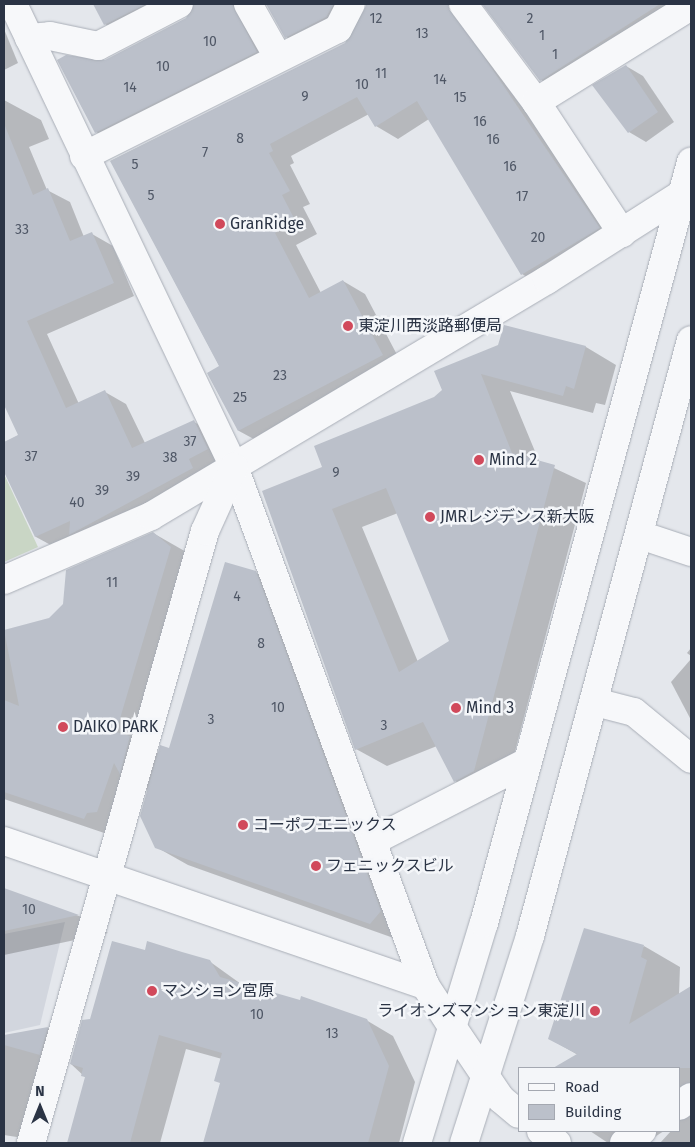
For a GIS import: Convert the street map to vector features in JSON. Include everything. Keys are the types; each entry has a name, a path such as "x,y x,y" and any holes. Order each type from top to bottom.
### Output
{"street":[{"path":"13,4 234,467 375,840 425,985 485,1075 518,1113"},
{"path":"29,38 50,36 98,46 179,4"},
{"path":"248,4 278,57"},
{"path":"84,156 278,57 338,29 352,4"},
{"path":"463,4 536,102 622,233"},
{"path":"536,102 691,6"},
{"path":"417,1143 451,1024 484,923 527,762 687,191 691,162"},
{"path":"4,580 151,516 622,233 687,191"},
{"path":"464,1143 530,936 595,702 691,340"},
{"path":"31,1143 205,531 234,467"},
{"path":"640,535 691,552"},
{"path":"595,702 634,712 691,759"},
{"path":"375,840 527,762"},
{"path":"4,841 106,878 425,985"},
{"path":"680,1105 691,1098"},
{"path":"542,1132 557,1143"},
{"path":"624,1143 640,1132"}],"shaded area":[{"path":"65,922 40,1025 4,1033 4,934"}],"green space":[{"path":"4,474 38,547 4,562"}],"building":[{"path":"93,4 146,4 104,25"},
{"path":"194,4 232,4 257,52 95,133 57,60 66,55 105,60 186,18"},
{"path":"266,4 334,4 326,17 285,38"},
{"path":"367,4 448,4 600,228 521,275 417,101 375,127 357,97 270,144 273,151 269,153 290,191 282,195 296,222 275,233 309,298 343,280 383,355 238,431 207,373 219,366 110,161 345,43"},
{"path":"482,4 660,4 540,81"},
{"path":"626,65 658,112 628,133 592,85"},
{"path":"5,126 33,195 48,188 70,241 92,232 114,283 27,321 66,408 105,390 132,448 194,420 208,449 189,459 193,468 69,535 70,521 35,537 4,472 4,442 18,435 4,405"},
{"path":"504,325 586,346 574,389 566,386 563,396 481,374 512,453 555,465 474,771 454,782 423,722 355,750 262,491 322,467 314,446 434,397 442,390 434,371 498,345","holes":["386,488 449,641 399,672 332,509"]},
{"name":"DAIKO PARK","path":"153,532 171,547 116,732 130,736 120,774 114,763 97,812 87,813 84,819 4,792 4,700 19,706 4,630 49,618 63,604 66,570"},
{"path":"225,562 256,571 381,911 370,924 155,848 140,816 160,745 169,748"},
{"path":"4,888 79,915 4,931"},
{"name":"ライオンズマンション東淀川","path":"584,928 644,945 641,957 647,960 629,1024 691,986 691,1068 555,1067 577,1054 548,1039"},
{"path":"112,941 145,950 147,941 210,960 220,977 300,1000 301,996 367,1019 389,1066 368,1143 203,1143 220,1083 214,1081 222,1053 159,1035 130,1143 67,1143 85,1077 81,1076 83,1068 70,1064 82,1020 90,1019"},
{"path":"48,1027 40,1055 4,1045 4,1035"}],"place":[{"name":"GranRidge","path":"220,224"},
{"name":"東淀川西淡路郵便局","path":"348,326"},
{"name":"Mind 2","path":"479,460"},
{"name":"JMRレジデンス新大阪","path":"430,517"},
{"name":"Mind 3","path":"456,708"},
{"name":"DAIKO PARK","path":"63,727"},
{"name":"コーポフエニックス","path":"243,825"},
{"name":"フェニックスビル","path":"316,866"},
{"name":"マンション宮原","path":"152,991"},
{"name":"ライオンズマンション東淀川","path":"595,1011"}]}
